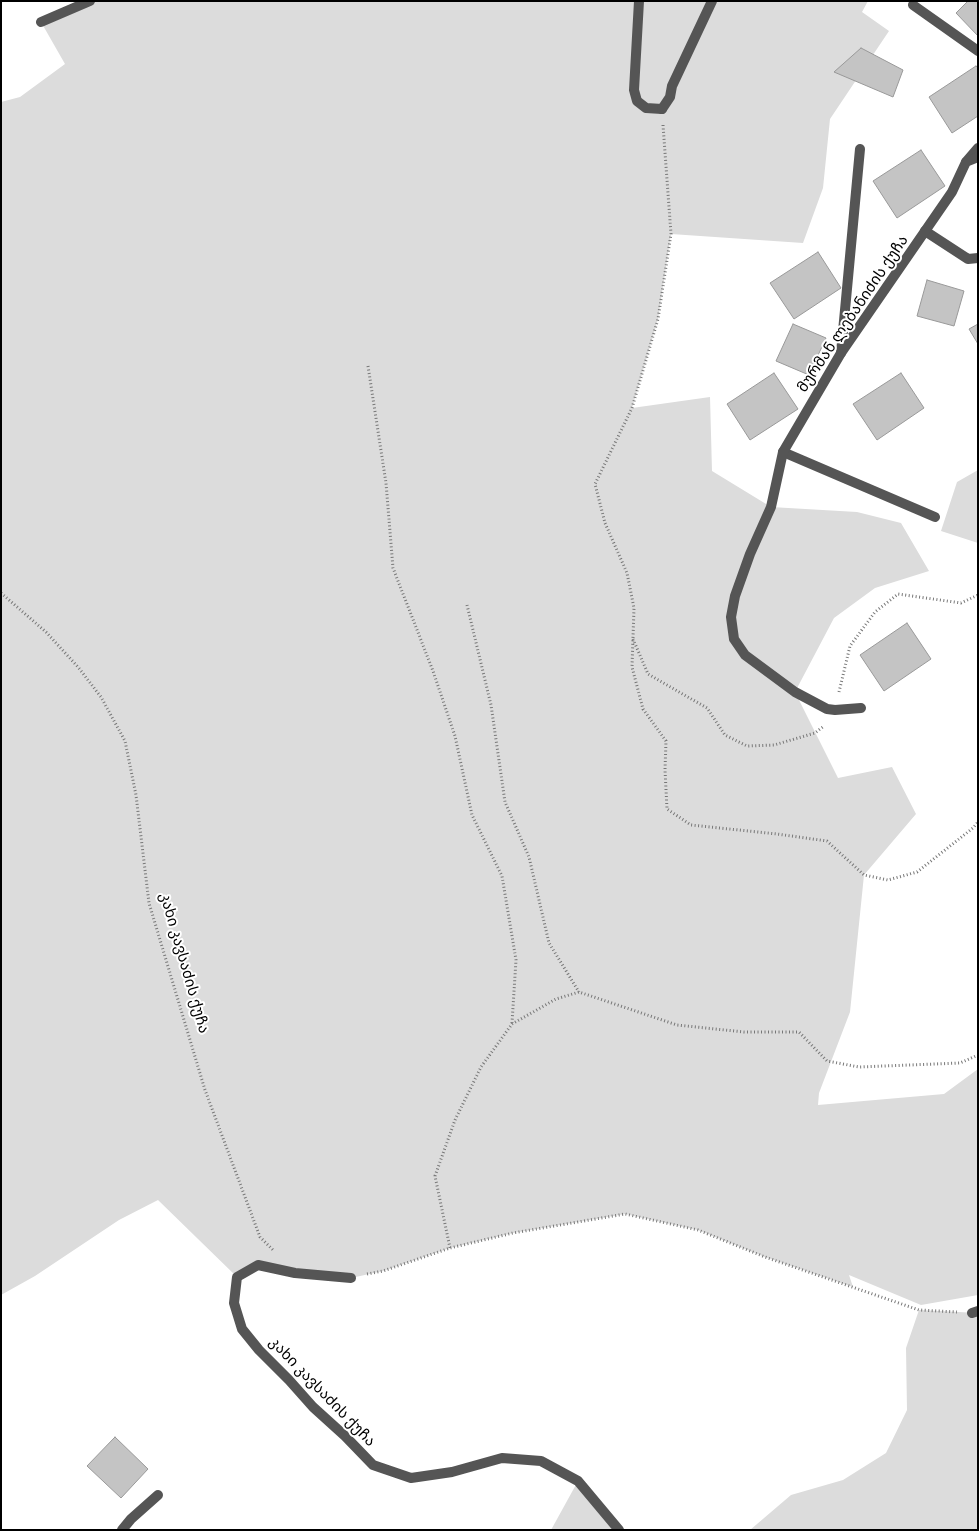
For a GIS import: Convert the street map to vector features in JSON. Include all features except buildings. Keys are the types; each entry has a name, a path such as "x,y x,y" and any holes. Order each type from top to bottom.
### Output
{"street":[{"path":"42,22 90,1"},
{"path":"639,1 634,90 637,101 646,108 662,109 670,97 672,86 712,1"},
{"path":"913,5 978,51"},
{"name":"მურმან ლებანიძის ქუჩა","path":"861,708 827,709 795,692 745,655 734,639 731,617 735,596 750,554 772,507 783,452 841,353 952,192 966,162 978,148"},
{"path":"841,353 860,149"},
{"path":"966,162 978,157"},
{"path":"925,231 968,259 978,258"},
{"path":"783,452 935,517"},
{"name":"კახი კავსაძის ქუჩა","path":"351,1278 295,1272 258,1265 237,1277 234,1303 242,1329 259,1350 372,1465 411,1478 452,1472 502,1458 541,1461 578,1481 619,1530"},
{"path":"122,1530 131,1519 158,1495"}],"path":[{"path":"662,109 671,234 658,319 632,408 595,484 605,523 627,572 634,608 632,667 643,709 666,741 665,770 668,809 691,825 827,841 864,875 888,880 917,872 978,822"},
{"path":"368,366 386,482 393,568 455,736 472,815 502,876 516,960 512,1024"},
{"name":"კახი კავსაძის ქუჩა","path":"1,593 46,632 78,667 101,697 125,741 136,795 149,903 206,1090 260,1237 295,1272"},
{"path":"466,605 492,705 505,802 529,857 549,943 579,992"},
{"path":"450,1248 435,1176 455,1120 481,1067 512,1024 556,999 579,992 677,1025 744,1032 799,1032 827,1061 859,1067 960,1063 978,1055"},
{"path":"351,1278 383,1271 450,1248 513,1233 624,1214 698,1230 765,1257 919,1310 976,1312"}],"shaded area":[{"path":"90,1 868,1 862,12 889,31 830,119 823,188 803,243 671,234 658,319 632,408 710,397 712,471 771,507 857,512 901,523 929,571 875,588 834,618 795,692 838,778 892,767 916,814 864,875 850,1012 819,1093 818,1105 944,1094 978,1069 978,1295 921,1305 849,1275 853,1287 765,1257 698,1230 625,1214 513,1233 450,1248 383,1271 351,1278 258,1265 237,1277 158,1200 119,1220 35,1276 1,1295 1,102 20,97 65,64 41,22"},
{"path":"978,470 978,543 941,531 957,482"},
{"path":"919,1310 978,1313 978,1530 750,1530 791,1495 843,1480 886,1453 907,1410 906,1348"},
{"path":"578,1481 619,1530 551,1530"}]}
